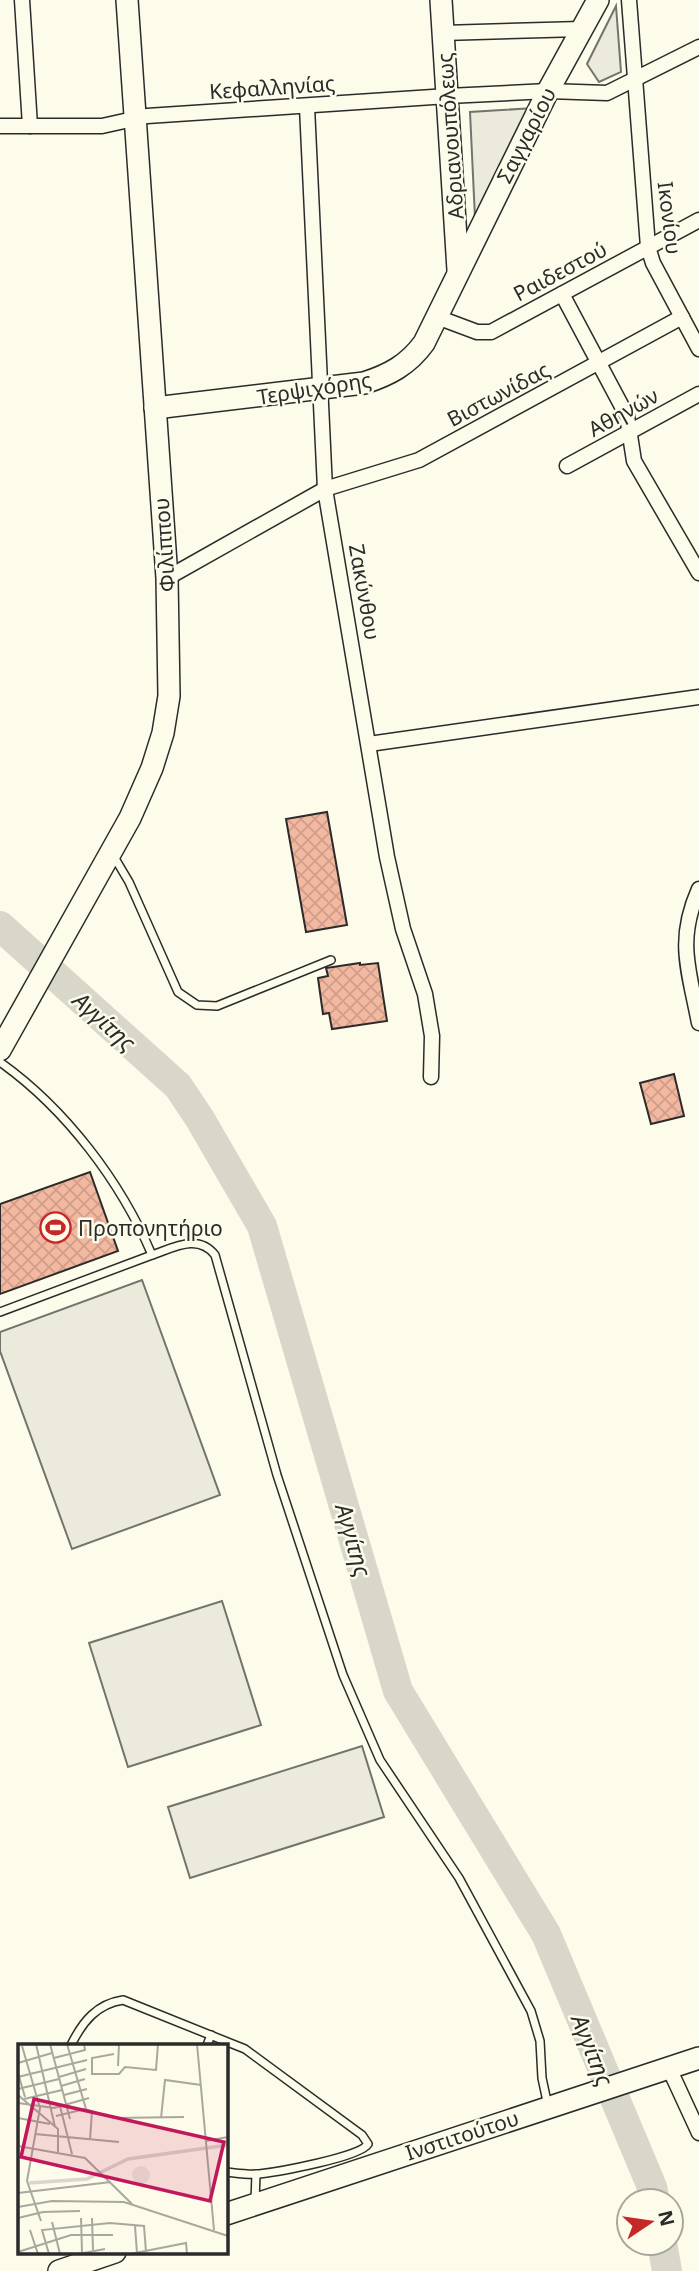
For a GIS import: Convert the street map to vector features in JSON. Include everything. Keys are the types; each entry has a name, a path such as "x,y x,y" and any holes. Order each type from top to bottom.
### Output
{"street":[{"path":"22,0 30,126"},
{"name":"Φιλίππου","path":"0,1049 138,803 163,733 170,671 167,578 127,0"},
{"name":"Αδριανουπόλεως","path":"442,0 458,272"},
{"name":"Σαγγαρίου","path":"458,272 548,91 598,0"},
{"name":"Ικονίου","path":"629,0 648,247 653,263 699,349"},
{"path":"443,33 580,29"},
{"name":"Κεφαλληνίας","path":"0,126 102,126 133,117 447,96 548,91 611,93 699,47"},
{"name":"Ζακύνθου","path":"307,107 318,390 326,489 390,869 403,929 425,994 432,1036 431,1077"},
{"name":"Ραιδεστού","path":"437,317 487,333 699,220"},
{"name":"Τερψιχόρης","path":"155,408 364,383 401,367 424,343 458,272"},
{"path":"562,294 627,416 634,461 699,573"},
{"name":"Βιστωνίδας","path":"167,578 326,489 419,460 682,317"},
{"name":"Αθηνών","path":"568,466 699,394"},
{"path":"369,744 699,697"},
{"path":"699,888 688,914 684,939 699,1023"},
{"name":"Ινστιτούτου","path":"228,2213 699,2058"},
{"path":"668,2068 699,2133"},
{"path":"58,2271 109,2254"}],"lane":[{"path":"111,853 129,882 178,992 197,1005 217,1006 331,960"},
{"path":"0,1062 39,1095 85,1145 135,1216 152,1255"},
{"path":"0,1312 192,1242 208,1247 218,1260 280,1488 343,1675 380,1760 459,1878 531,2011 540,2041 542,2078 548,2106"},
{"path":"72,2044 81,2027 104,2003 123,2000 245,2049 367,2141 363,2151 257,2174 228,2172"},
{"path":"207,2044 211,2035"},
{"path":"255,2204 257,2174"}],"shaded area":[{"path":"616,6 621,72 599,82 587,64"},
{"path":"534,108 475,218 470,112"},
{"path":"142,1280 220,1495 72,1549 0,1351 0,1332"},
{"path":"222,1601 261,1725 128,1767 89,1643"},
{"path":"362,1746 384,1817 190,1878 168,1807"}],"building":[{"path":"327,812 347,925 306,932 286,819"},
{"path":"378,963 387,1021 332,1029 329,1013 323,1014 318,978 328,976 326,968"},
{"path":"674,1074 684,1116 651,1124 640,1083"},
{"name":"Προπονητήριο","path":"90,1172 118,1251 0,1294 0,1204"}],"waterway":[{"name":"Αγγίτης","path":"0,926 178,1086 262,1226 398,1691 546,1934 652,2187"},
{"name":"Αγγίτης","path":"664,2257 667,2271"}],"place":[{"name":"Προπονητήριο","path":"55,1228"}]}
